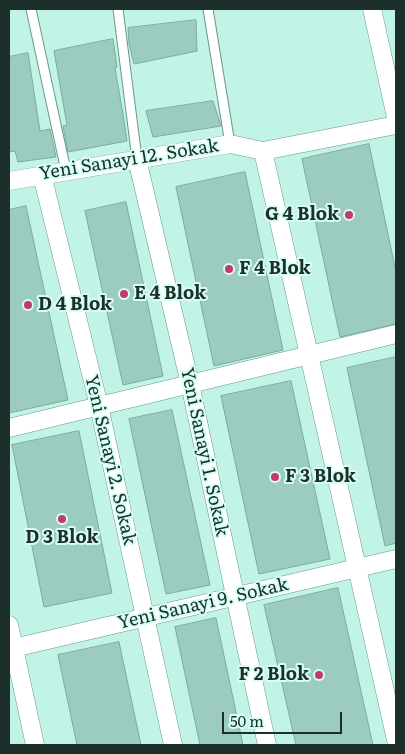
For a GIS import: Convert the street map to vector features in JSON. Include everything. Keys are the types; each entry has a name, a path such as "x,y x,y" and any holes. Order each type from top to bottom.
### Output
{"street":[{"path":"372,9 396,117"},
{"name":"Yeni Sanayi 12. Sokak","path":"9,180 230,144 263,151 396,125"},
{"path":"263,151 396,740"},
{"name":"Yeni Sanayi 1. Sokak","path":"138,159 190,384 267,745"},
{"name":"Yeni Sanayi 2. Sokak","path":"42,175 99,406 174,745"},
{"path":"9,428 396,334"},
{"name":"Yeni Sanayi 9. Sokak","path":"11,649 396,559"},
{"path":"9,625 11,649 35,745"}],"lane":[{"path":"31,9 66,171"},
{"path":"118,9 138,159"},
{"path":"208,9 230,144"}],"building":[{"path":"196,20 197,51 134,64 128,28"},
{"path":"113,39 117,67 115,68 127,141 68,152 63,126 67,125 54,51"},
{"path":"28,53 40,131 50,129 56,157 18,162 15,151 9,152 9,57"},
{"path":"213,101 221,126 153,137 146,111"},
{"name":"G 4 Blok","path":"369,144 396,272 396,324 340,337 302,159"},
{"name":"F 4 Blok","path":"245,172 283,350 214,366 176,187"},
{"name":"E 4 Blok","path":"126,202 163,376 123,385 85,211"},
{"name":"D 4 Blok","path":"26,206 68,400 9,413 9,210"},
{"path":"396,357 396,543 385,546 347,368"},
{"name":"F 3 Blok","path":"291,381 330,559 259,574 221,396"},
{"path":"172,410 210,585 166,594 129,419"},
{"name":"D 3 Blok","path":"79,431 112,593 44,607 12,445"},
{"name":"F 2 Blok","path":"338,588 373,745 296,745 264,605"},
{"path":"216,618 243,745 200,745 175,627"},
{"path":"119,642 141,745 77,745 58,655"}],"place":[{"name":"G 4 Blok","path":"349,215"},
{"name":"F 4 Blok","path":"229,269"},
{"name":"E 4 Blok","path":"124,294"},
{"name":"D 4 Blok","path":"28,305"},
{"name":"F 3 Blok","path":"275,477"},
{"name":"D 3 Blok","path":"62,519"},
{"name":"F 2 Blok","path":"319,675"}]}
